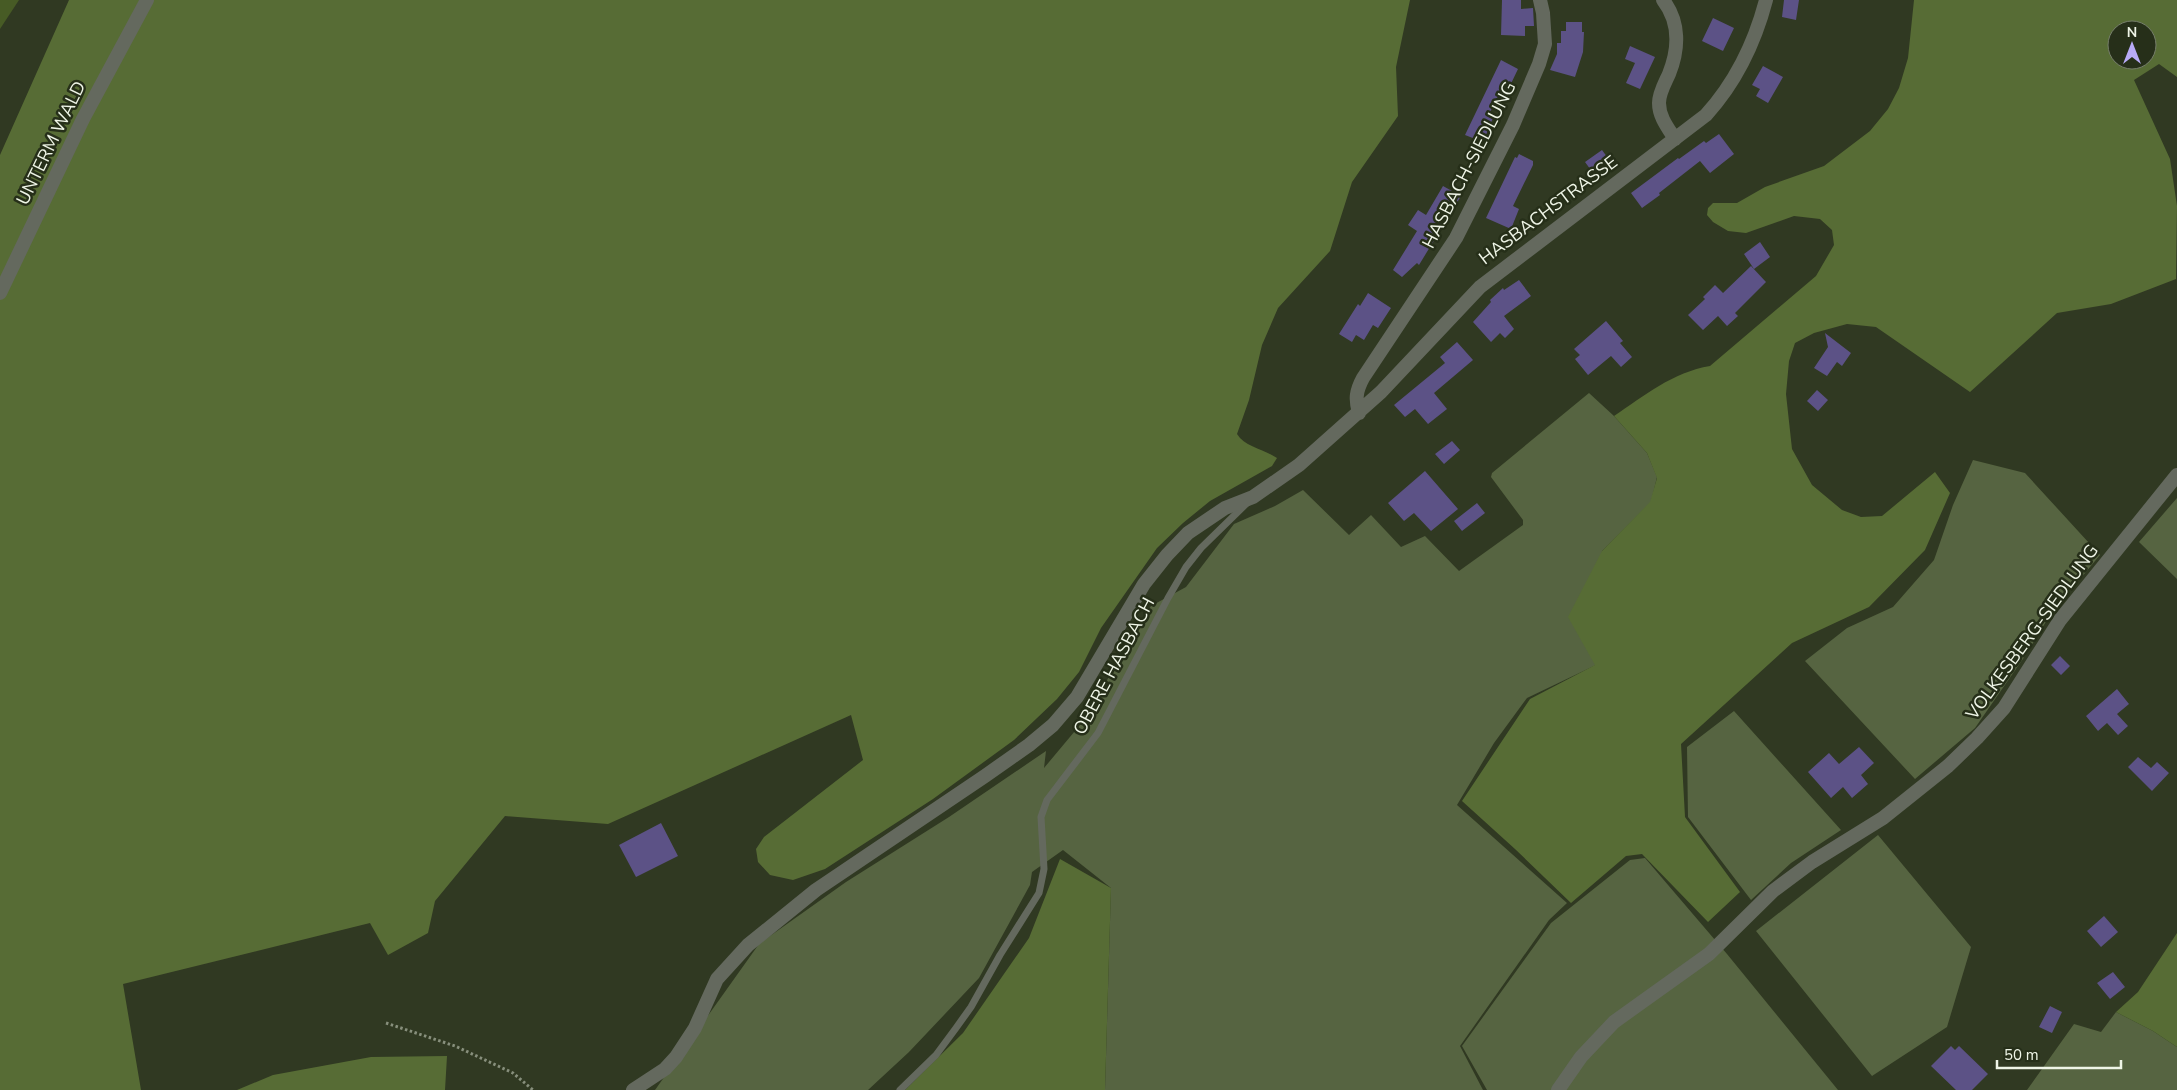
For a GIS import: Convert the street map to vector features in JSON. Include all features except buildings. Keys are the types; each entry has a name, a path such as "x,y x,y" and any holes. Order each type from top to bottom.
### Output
{"street":[{"name":"HASBACH-SIEDLUNG","path":"1359,413 1356,400 1360,384 1456,238 1513,125 1539,64 1545,44 1543,13 1540,0"},
{"path":"1662,0 1673,19 1677,34 1673,62 1659,103 1664,122 1674,139"},
{"name":"HASBACHSTRASSE","path":"633,1090 666,1069 695,1028 717,979 748,945 816,890 986,776 1053,725 1077,697 1144,584 1167,555 1188,533 1225,508 1253,496 1299,465 1359,413 1480,287 1706,115 1732,80 1758,28 1766,0"},
{"name":"UNTERM WALD","path":"0,293 82,118 143,6"},
{"name":"VOLKESBERG-SIEDLUNG","path":"1558,1090 1581,1058 1614,1022 1709,954 1773,891 1812,862 1883,818 1948,766 1977,738 2004,708 2060,620 2177,475"}],"lane":[{"name":"OBERE HASBACH","path":"900,1090 936,1055 971,1007 1000,955 1039,892 1044,869 1040,817 1047,800 1098,733 1186,567 1201,548 1253,496"}],"path":[{"path":"386,1023 464,1050 513,1073 533,1090"}],"shaded area":[{"path":"0,0 19,0 0,29"},
{"path":"69,0 1410,0 1396,67 1398,116 1352,182 1330,251 1278,308 1262,345 1249,400 1237,434 1250,445 1277,458 1272,466 1210,501 1157,548 1101,628 1079,672 1057,699 1014,740 933,799 825,869 793,880 770,875 758,862 756,849 764,837 863,760 851,715 608,824 505,816 435,901 428,933 388,955 370,923 123,984 141,1090 0,1090 0,155"},
{"path":"1914,0 2177,0 2177,77 2159,64 2157,65 2157,20 2107,20 2107,70 2150,70 2134,80 2170,159 2177,206 2176,279 2111,304 2057,313 1970,392 1876,327 1847,324 1814,333 1795,343 1789,361 1786,394 1792,449 1812,485 1842,510 1861,517 1882,516 1935,472 1950,493 1925,550 1869,607 1792,643 1681,744 1685,817 1740,892 1708,922 1642,854 1626,856 1571,903 1462,801 1530,699 1595,665 1568,617 1602,551 1650,502 1657,478 1647,453 1614,416 1671,379 1696,369 1710,366 1816,276 1834,245 1832,230 1820,219 1794,216 1746,233 1728,231 1713,222 1707,215 1708,208 1713,203 1737,203 1765,187 1824,166 1870,131 1888,109 1899,88 1908,58"},
{"path":"1589,393 1614,416 1647,453 1657,477 1651,502 1602,551 1596,665 1527,698 1494,743 1457,805 1567,903 1549,920 1460,1046 1483,1090 1105,1090 1111,888 1063,850 1032,872 1030,885 979,978 909,1052 868,1090 655,1090 759,944 846,882 949,817 1046,751 1044,768 1090,713 1117,661 1151,606 1186,587 1234,524 1275,506 1303,490 1349,535 1371,515 1401,547 1425,536 1459,571 1523,525 1523,520 1491,477 1492,473"},
{"path":"1973,460 2025,473 2100,555 2050,615 2025,656 1975,728 1915,779 1805,661 1847,628 1893,607 1934,560 1953,505"},
{"path":"2177,498 2177,579 2139,542"},
{"path":"1734,711 1841,830 1791,863 1751,900 1688,817 1687,747"},
{"path":"1878,835 1971,947 1947,1027 1872,1076 1756,931"},
{"path":"1645,858 1727,954 1838,1090 1487,1090 1462,1046 1551,923 1630,860"},
{"path":"1060,859 1111,888 1105,1090 905,1090 963,1033 1029,938"},
{"path":"2177,933 2177,1047 2153,1031 2116,1012 2138,992"},
{"path":"2116,1012 2153,1031 2177,1047 2177,1090 2027,1090 2074,1024 2101,1032"},
{"path":"447,1056 445,1090 237,1090 273,1075 371,1057"}]}
